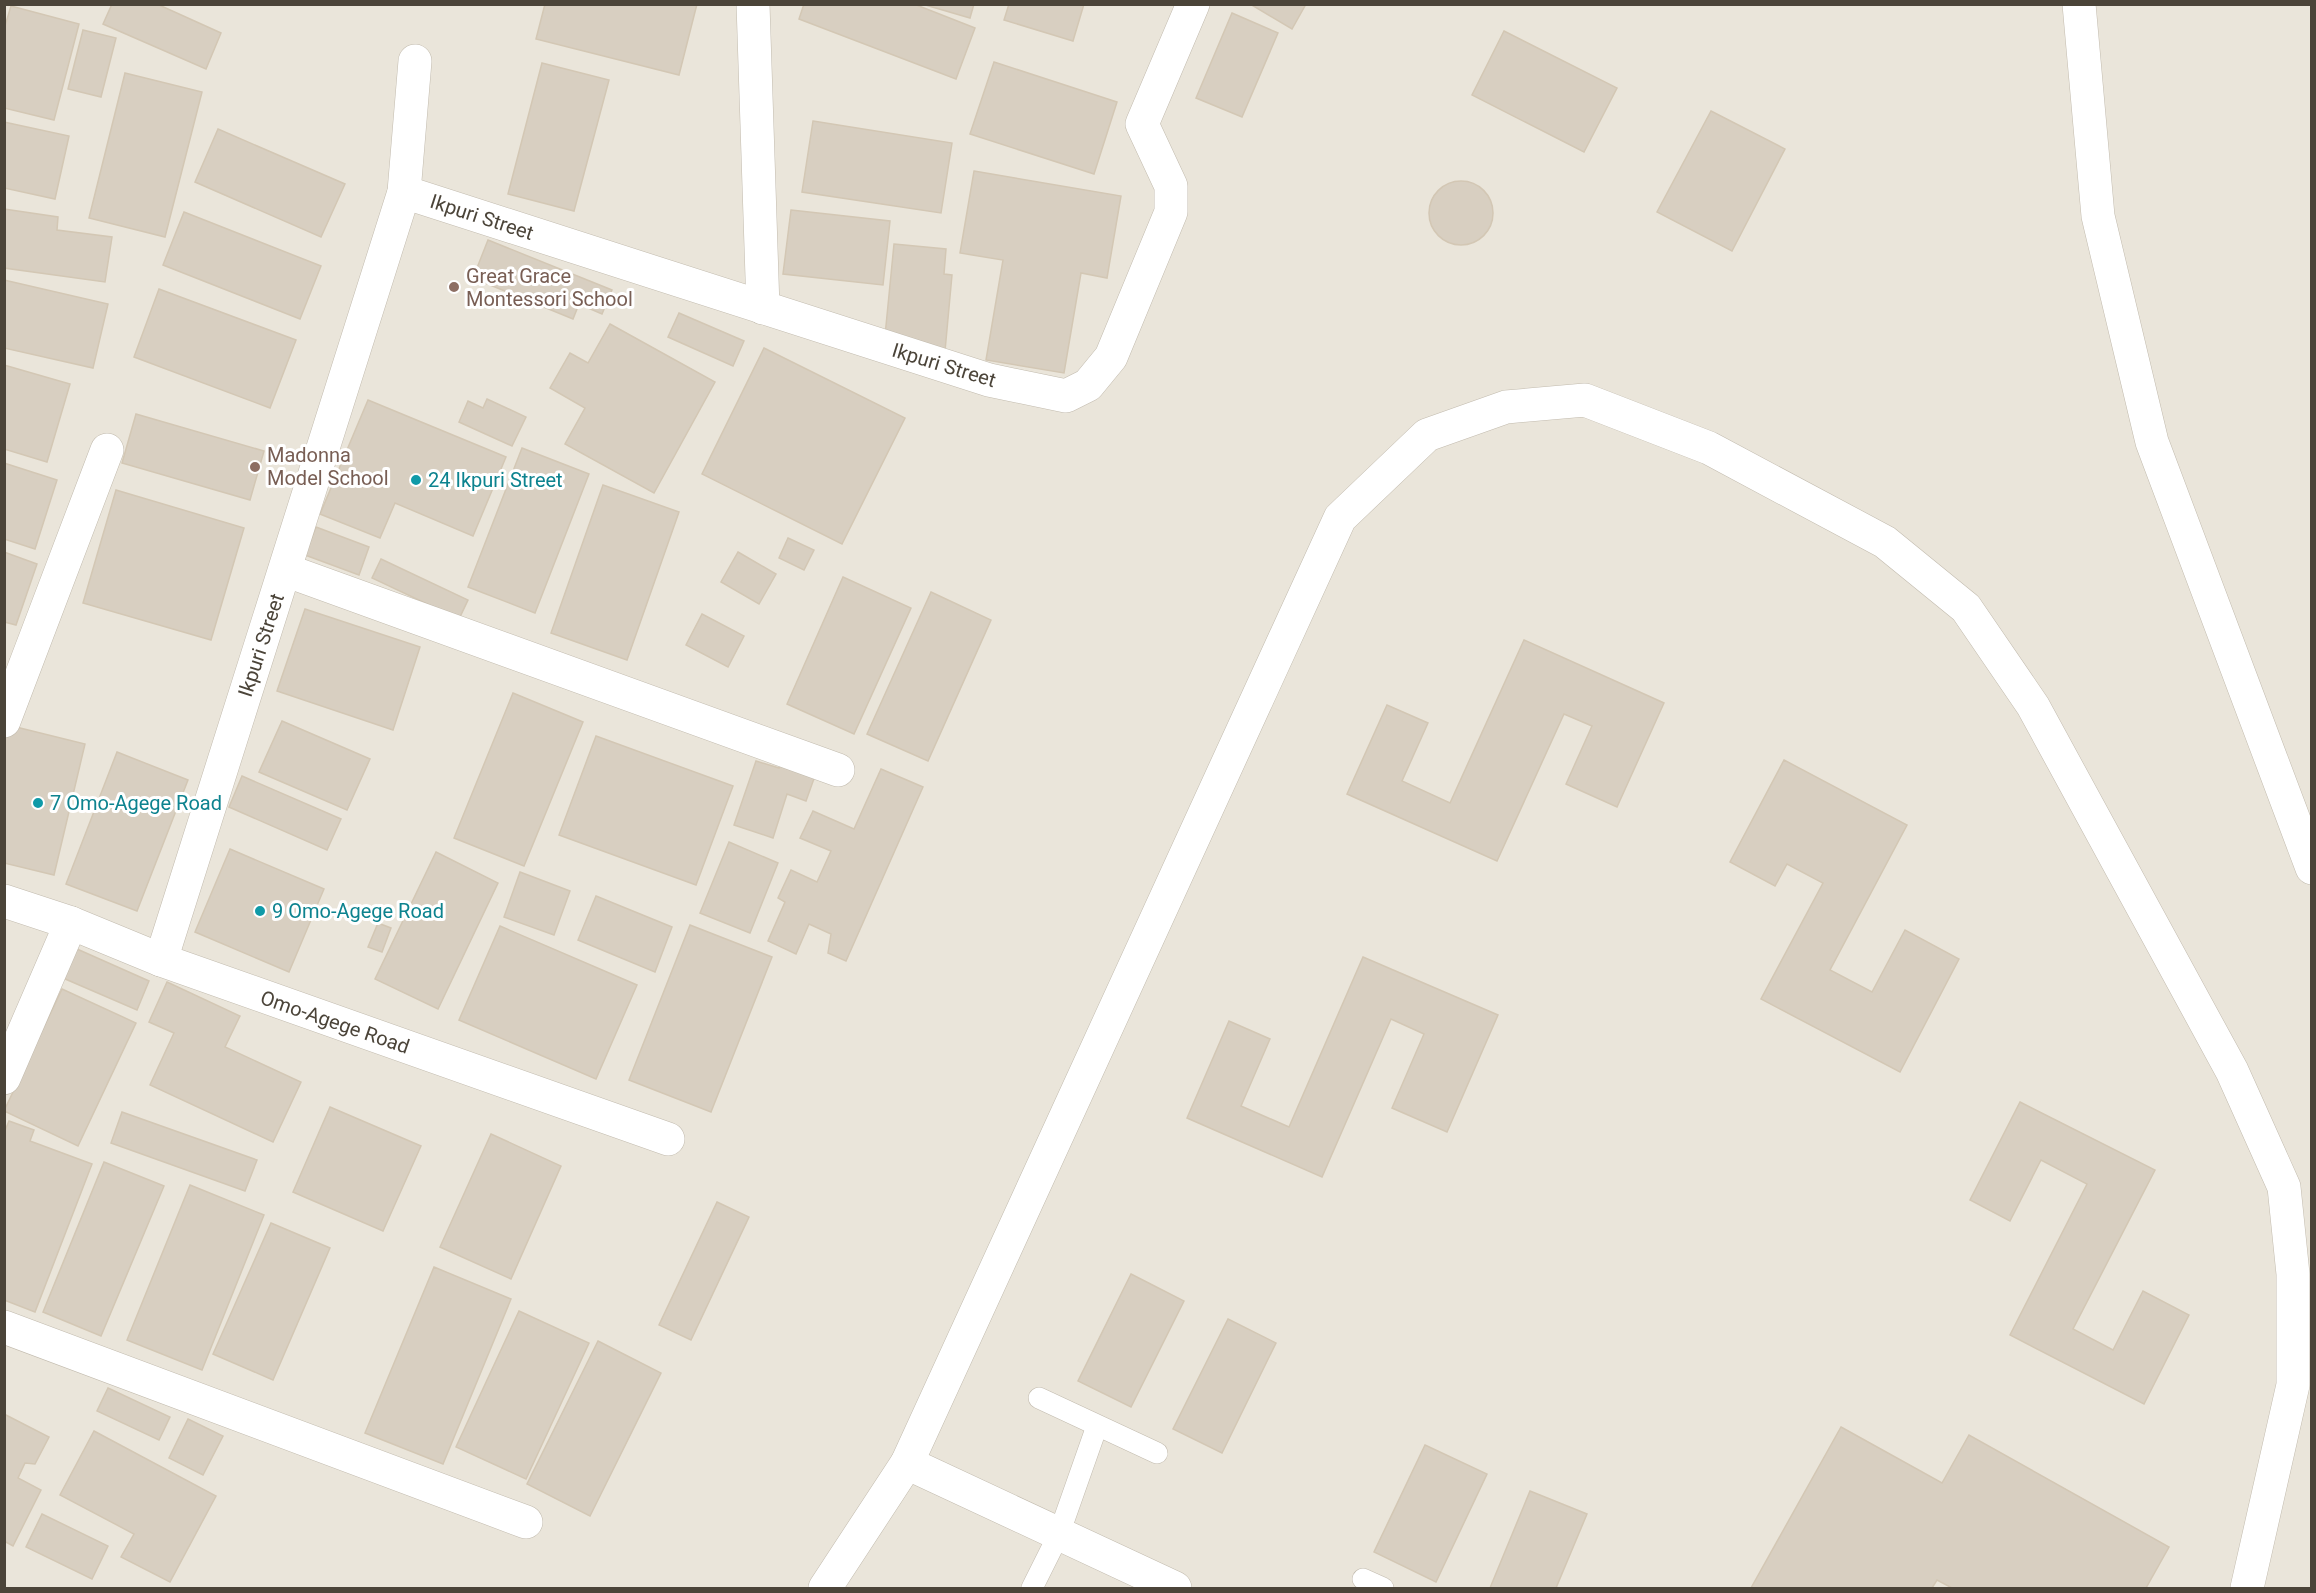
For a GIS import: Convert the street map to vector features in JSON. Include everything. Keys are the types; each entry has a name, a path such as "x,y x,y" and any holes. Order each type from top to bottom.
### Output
{"street":[{"path":"753,4 764,308"},
{"name":"Ikpuri Street","path":"404,192 989,380 1066,396 1088,385 1111,357 1171,212 1172,186 1142,124 1193,4"},
{"path":"2079,4 2098,216 2152,442 2312,868"},
{"name":"Ikpuri Street","path":"160,960 404,192 415,61"},
{"path":"825,1588 907,1463 1340,518 1426,435 1506,406 1585,400 1709,448 1885,542 1966,608 2032,706 2232,1071 2284,1187 2294,1274 2293,1385 2247,1588"},
{"path":"4,721 108,450"},
{"path":"285,570 838,770"},
{"name":"Omo-Agege Road","path":"4,901 71,923 160,960 668,1139"},
{"path":"4,1078 71,923"},
{"path":"4,1327 526,1522"},
{"path":"907,1463 1175,1588"}],"lane":[{"path":"1039,1398 1157,1453"},
{"path":"1032,1588 1059,1534 1097,1426"},
{"path":"1363,1579 1383,1588"}],"shaded area":[{"path":"5,5 2311,5 2311,1588 5,1588"}],"building":[{"path":"112,4 157,4 221,33 206,69 103,24"},
{"path":"545,4 697,4 679,75 536,39"},
{"path":"804,4 914,4 975,28 956,79 799,19"},
{"path":"922,4 974,4 970,18"},
{"path":"1009,4 1084,4 1073,41 1004,20"},
{"path":"1250,4 1306,4 1292,29"},
{"path":"11,6 79,24 54,120 4,108 4,29"},
{"path":"1232,13 1278,33 1242,117 1196,98"},
{"path":"83,30 116,38 101,97 68,89"},
{"path":"1504,31 1617,88 1584,152 1472,95"},
{"path":"994,62 1117,102 1094,174 970,134"},
{"path":"542,63 609,80 574,211 508,194"},
{"path":"125,73 202,92 165,237 89,218"},
{"path":"1711,111 1785,149 1732,251 1657,212"},
{"path":"813,121 952,143 941,213 802,192"},
{"path":"4,122 69,136 55,199 4,188"},
{"path":"218,129 345,184 321,237 195,182"},
{"path":"974,171 1121,196 1107,278 1081,273 1064,373 986,360 1003,260 960,253"},
{"path":"1461,181 1479,187 1487,195 1493,213 1487,231 1479,239 1461,245 1443,239 1435,231 1429,213 1435,195 1443,187"},
{"path":"4,209 58,217 57,230 112,237 105,282 4,268"},
{"path":"791,210 890,221 883,285 783,274"},
{"path":"184,212 321,266 300,319 163,265"},
{"path":"488,240 612,290 602,314 579,304 573,319 473,278"},
{"path":"894,244 946,249 944,274 952,275 945,351 884,346"},
{"path":"4,280 108,304 93,368 4,348"},
{"path":"159,289 296,340 270,408 134,357"},
{"path":"679,313 744,341 733,366 668,337"},
{"path":"610,324 715,382 654,493 565,444 585,408 550,388 570,353 588,363"},
{"path":"764,348 905,418 842,544 702,474"},
{"path":"4,365 70,384 47,462 4,449"},
{"path":"487,399 526,417 512,446 459,422 468,401 483,408"},
{"name":"24 Ikpuri Street","path":"368,400 506,457 473,536 395,503 380,538 320,514"},
{"path":"136,414 264,451 250,500 122,463"},
{"path":"522,448 589,474 535,613 468,587"},
{"path":"4,463 57,480 35,549 4,539"},
{"path":"603,485 679,512 627,660 551,633"},
{"path":"116,490 244,528 211,640 83,603"},
{"path":"316,527 369,547 359,575 305,555"},
{"path":"788,538 814,550 804,570 779,558"},
{"path":"4,552 37,564 16,625 4,622"},
{"path":"738,552 776,574 759,604 721,582"},
{"path":"381,559 468,600 459,619 372,578"},
{"path":"843,577 911,608 854,734 787,704"},
{"path":"931,592 991,620 928,761 867,734"},
{"path":"305,609 420,647 393,730 277,691"},
{"path":"702,614 744,636 728,667 686,645"},
{"path":"1524,640 1664,703 1617,807 1566,784 1592,726 1564,714 1497,861 1347,794 1387,705 1428,723 1402,781 1450,803"},
{"path":"513,693 583,722 524,866 454,838"},
{"path":"282,721 370,759 347,810 259,772"},
{"name":"7 Omo-Agege Road","path":"8,725 85,744 54,875 4,863 4,741"},
{"path":"596,736 733,786 696,885 559,835"},
{"path":"117,752 188,780 137,911 66,884"},
{"path":"1784,760 1907,825 1830,970 1872,992 1905,930 1959,959 1900,1072 1761,999 1823,883 1787,864 1775,886 1730,862"},
{"path":"756,761 779,768 782,761 816,773 806,801 787,794 773,838 734,825"},
{"path":"881,769 923,787 846,961 828,953 831,934 809,924 796,954 768,941 785,902 778,898 791,870 817,882 831,851 800,838 813,811 854,829"},
{"path":"242,776 341,819 327,850 229,807"},
{"path":"729,842 778,863 750,933 700,913"},
{"name":"9 Omo-Agege Road","path":"230,849 324,889 289,972 195,932"},
{"path":"436,852 498,883 438,1009 375,979"},
{"path":"520,872 570,891 554,935 504,917"},
{"path":"596,896 672,927 655,972 578,940"},
{"path":"378,923 391,928 382,952 368,947"},
{"path":"690,925 772,957 711,1112 629,1080"},
{"path":"500,926 637,985 596,1079 459,1020"},
{"path":"77,949 149,981 137,1010 63,978"},
{"path":"1363,957 1498,1015 1447,1132 1392,1108 1424,1034 1391,1019 1322,1177 1187,1118 1229,1021 1270,1039 1241,1106 1289,1127"},
{"path":"167,982 240,1016 225,1047 301,1082 273,1142 150,1085 174,1033 149,1022"},
{"path":"62,989 136,1023 78,1146 4,1111"},
{"path":"2020,1102 2155,1170 2073,1329 2113,1350 2143,1291 2189,1315 2144,1404 2010,1335 2087,1184 2041,1160 2010,1221 1970,1200"},
{"path":"330,1107 421,1146 383,1231 293,1192"},
{"path":"122,1112 257,1160 245,1191 111,1143"},
{"path":"9,1121 34,1130 30,1141 92,1164 35,1312 4,1300 4,1133"},
{"path":"491,1134 561,1166 511,1279 440,1247"},
{"path":"104,1162 164,1186 101,1336 43,1312"},
{"path":"190,1185 264,1215 202,1370 127,1340"},
{"path":"717,1202 749,1217 691,1340 659,1325"},
{"path":"271,1223 330,1248 273,1380 213,1354"},
{"path":"434,1267 511,1299 443,1464 365,1433"},
{"path":"1131,1274 1184,1301 1131,1407 1078,1381"},
{"path":"519,1311 589,1343 526,1479 456,1447"},
{"path":"1228,1319 1276,1343 1222,1453 1173,1429"},
{"path":"598,1341 661,1373 590,1516 527,1484"},
{"path":"108,1388 170,1417 159,1440 97,1411"},
{"path":"4,1414 49,1437 35,1464 25,1463 18,1478 41,1490 13,1546 4,1541"},
{"path":"188,1419 223,1436 203,1475 169,1458"},
{"path":"1841,1427 1942,1483 1969,1435 2169,1547 2146,1588 1952,1588 1937,1580 1932,1588 1751,1588"},
{"path":"94,1431 216,1496 170,1582 121,1557 134,1534 60,1495"},
{"path":"1425,1445 1487,1474 1436,1582 1374,1552"},
{"path":"1530,1491 1587,1514 1556,1588 1490,1588"},
{"path":"42,1514 108,1546 92,1579 26,1547"}],"place":[{"name":"Great Grace Montessori School","path":"454,287"},
{"name":"Madonna Model School","path":"255,467"},
{"name":"24 Ikpuri Street","path":"416,480"},
{"name":"7 Omo-Agege Road","path":"38,803"},
{"name":"9 Omo-Agege Road","path":"260,911"}]}
